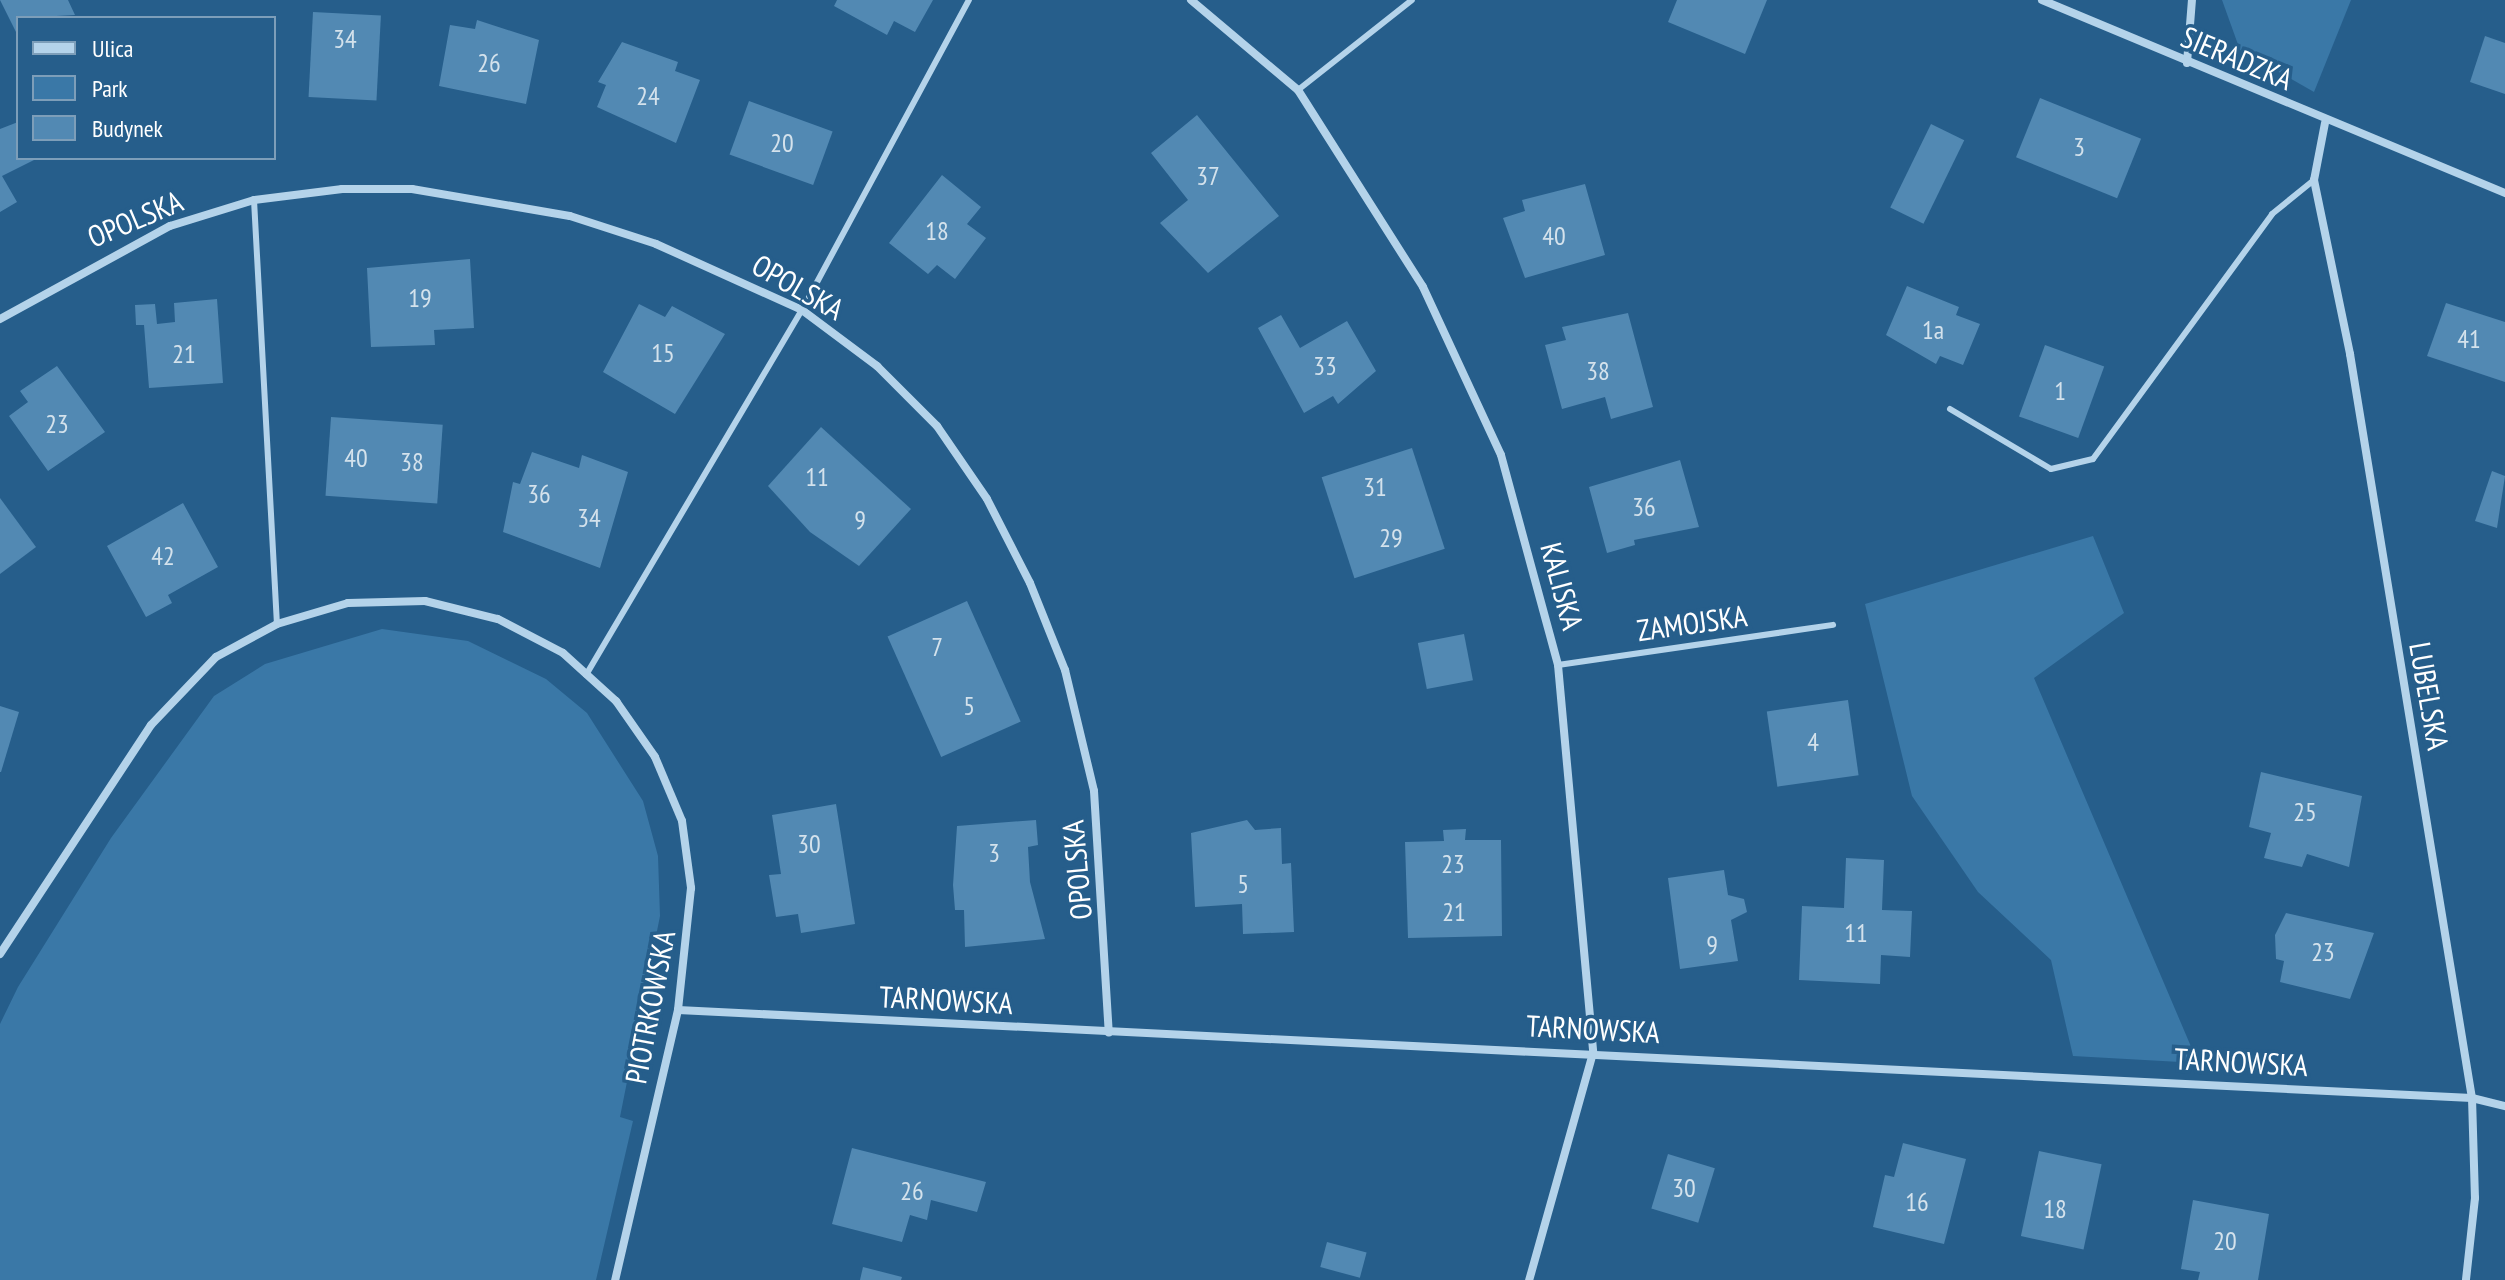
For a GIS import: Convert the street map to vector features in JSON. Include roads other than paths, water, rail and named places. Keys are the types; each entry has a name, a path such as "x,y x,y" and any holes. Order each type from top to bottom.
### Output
{"street":[{"name":"KALISKA","path":"1191,0 1298,90 1348,158 1475,388 1501,455 1558,665 1593,1053 1529,1280"},
{"name":"SIERADZKA","path":"2042,0 2325,123 2505,193"},
{"path":"2187,63 2192,0"},
{"name":"LUBELSKA","path":"2325,123 2314,180 2350,354 2472,1098 2475,1198 2466,1280"},
{"name":"OPOLSKA","path":"0,319 170,226 254,200 342,189 492,199 656,244 802,310 877,366 937,426 987,499 1030,583 1065,670 1094,791 1109,1033"},
{"name":"PIOTRKOWSKA","path":"0,954 151,725 216,657 277,624 348,603 425,601 498,619 563,653 616,701 655,757 682,821 691,888 678,1010 615,1280"},
{"name":"TARNOWSKA","path":"678,1010 2472,1098 2505,1106"}],"lane":[{"path":"586,675 802,310 969,0"},
{"path":"1298,90 1412,0"},
{"path":"1950,409 2051,469 2093,459 2272,214 2314,180"},
{"path":"254,200 277,624"},
{"name":"ZAMOJSKA","path":"1558,665 1833,625"}]}
